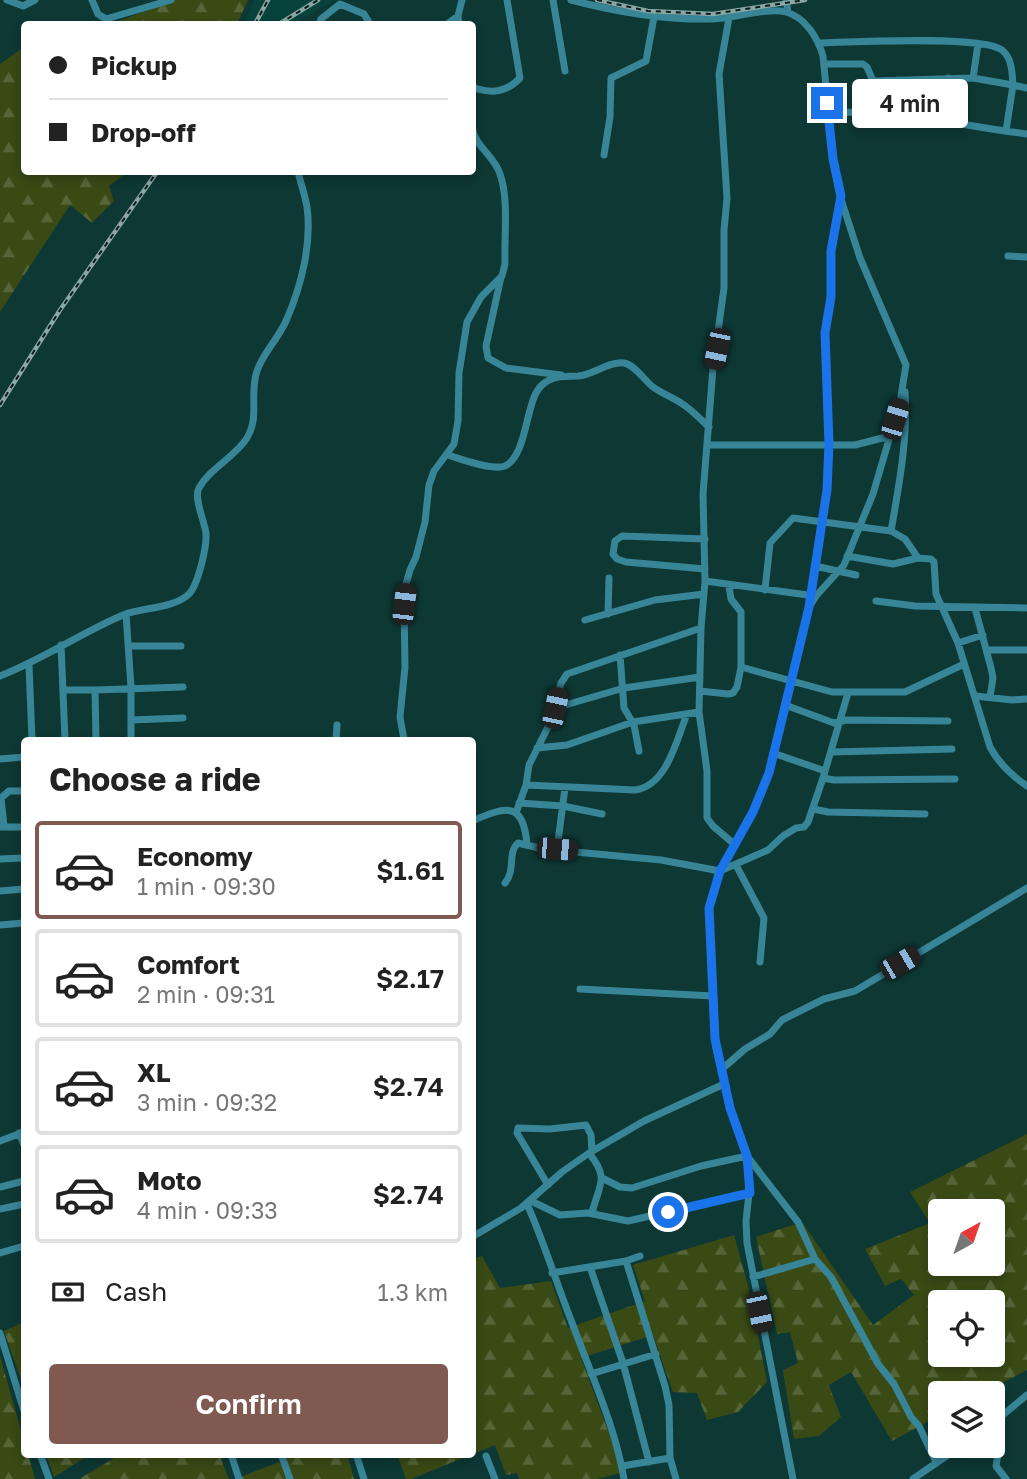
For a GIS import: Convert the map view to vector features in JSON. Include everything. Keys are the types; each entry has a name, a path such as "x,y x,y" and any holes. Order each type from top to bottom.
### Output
{"street":[{"path":"7,0 23,6 35,0"},
{"path":"92,0 98,14 106,19 171,0"},
{"path":"458,20 461,0"},
{"path":"476,88 492,92 502,91 520,78 508,0"},
{"path":"554,0 565,71"},
{"path":"571,0 612,11 654,17 729,18 788,12 801,20 819,43 824,64 833,159 841,196 860,258 906,365 904,384 873,494 839,572 813,596 705,581"},
{"path":"786,0 788,12"},
{"path":"320,21 340,4 363,14 368,21"},
{"path":"604,155 610,117 611,78 646,61 654,17"},
{"path":"729,18 719,74 727,198 724,288 713,368 703,494 705,581 699,712 707,771 707,818 734,844"},
{"path":"819,43 956,41 995,46 1004,51 1010,59 1013,85 1006,131"},
{"path":"973,78 978,44"},
{"path":"824,64 863,64 867,66 873,81 973,78 1027,88"},
{"path":"946,122 948,78"},
{"path":"896,114 898,80"},
{"path":"828,113 859,111 896,114 1027,134"},
{"path":"476,139 495,163 502,180 505,264 486,346 488,358 506,368 561,375 587,375 611,365 626,364 709,427"},
{"path":"0,676 29,665 61,645 126,614 176,601 189,594 199,574 206,537 197,500 199,487 240,446 250,432 255,412 252,386 257,369 286,320 304,260 308,234 307,209 299,175"},
{"path":"793,1479 746,1233 750,1193 747,1156 724,1084 715,1039 709,908 720,871 753,812 763,788 813,596 827,490 829,444 825,333 831,297 831,251 841,196"},
{"path":"1008,257 1027,257"},
{"path":"403,737 400,717 405,667 406,584 425,522 429,485 437,466 454,444 458,421 459,373 467,322 481,297 502,276"},
{"path":"448,454 478,464 506,466 520,445 536,394 542,386 561,375"},
{"path":"891,531 903,468 906,414 904,384"},
{"path":"708,445 855,444 890,436"},
{"path":"765,590 769,547 774,537 793,518 891,531 905,540 918,558"},
{"path":"705,539 622,536 615,541 613,554 617,559 626,562 705,569"},
{"path":"847,556 893,564 918,558 931,559 934,562 935,588 958,642 995,756 1010,773 1027,784"},
{"path":"815,566 856,575"},
{"path":"608,614 609,578"},
{"path":"700,691 728,694 733,693 737,687 741,667 741,612 731,599 729,586"},
{"path":"585,620 654,600 704,594"},
{"path":"876,601 975,608 1027,608"},
{"path":"975,608 988,650 993,678 990,697"},
{"path":"126,614 131,737"},
{"path":"516,813 526,785 527,771 555,708 561,683 567,674 701,628"},
{"path":"958,642 983,635"},
{"path":"61,645 65,737"},
{"path":"128,646 181,646"},
{"path":"988,650 1027,650"},
{"path":"620,656 624,708 633,722 639,751"},
{"path":"741,667 832,692 848,693 905,692 964,664"},
{"path":"29,665 32,737"},
{"path":"555,708 624,688 700,677"},
{"path":"65,690 183,687"},
{"path":"96,690 96,737"},
{"path":"505,883 513,868 513,848 519,843 534,847 661,860 720,871 768,850 783,836 803,827 813,809 848,693"},
{"path":"975,696 1027,699"},
{"path":"785,705 834,723 948,721"},
{"path":"537,748 567,745 633,722 699,712"},
{"path":"526,785 635,790 651,785 676,747 687,714"},
{"path":"131,720 183,718"},
{"path":"336,737 337,725"},
{"path":"831,752 952,749"},
{"path":"774,753 834,780 955,779"},
{"path":"0,759 21,757"},
{"path":"557,849 565,788"},
{"path":"21,791 9,791 1,798 2,827 21,827"},
{"path":"519,803 563,806 602,814"},
{"path":"476,819 503,809 516,813 524,822 527,844"},
{"path":"813,809 828,812 925,814"},
{"path":"0,859 21,858"},
{"path":"736,865 764,918 760,962"},
{"path":"722,1069 745,1049 770,1034 782,1020 824,999 855,991 1027,888"},
{"path":"0,891 21,889"},
{"path":"0,925 21,923"},
{"path":"580,989 713,996"},
{"path":"476,1235 529,1202 590,1152 644,1121 724,1084"},
{"path":"548,1185 517,1133 518,1128 550,1129 584,1125 590,1130 590,1152 601,1169 602,1178 592,1213"},
{"path":"0,1141 21,1133"},
{"path":"602,1178 620,1187 632,1188 701,1166 747,1156"},
{"path":"747,1156 798,1222 815,1259 831,1277 873,1356 894,1384 911,1417 919,1426 936,1462"},
{"path":"0,1187 21,1182"},
{"path":"529,1202 561,1215 592,1213 634,1221 750,1193"},
{"path":"529,1202 552,1273 591,1374 624,1479"},
{"path":"0,1209 21,1205"},
{"path":"0,1253 21,1247"},
{"path":"552,1273 626,1261 640,1256"},
{"path":"753,1277 815,1259"},
{"path":"626,1261 656,1354 669,1405 670,1458 676,1479"},
{"path":"590,1267 623,1363 649,1462"},
{"path":"0,1334 21,1401"},
{"path":"591,1374 656,1354"},
{"path":"1005,1414 1027,1395"},
{"path":"486,1456 495,1479"},
{"path":"41,1458 49,1479"},
{"path":"232,1458 239,1479"},
{"path":"282,1458 290,1479"},
{"path":"357,1458 364,1479"},
{"path":"622,1466 670,1458"},
{"path":"913,1479 942,1458"},
{"path":"998,1458 996,1466 1006,1479"}],"shaded area":[{"path":"254,0 335,0 299,21 245,21"}],"green space":[{"path":"175,0 248,0 238,21 119,21"},
{"path":"21,49 21,175 123,175 109,186 114,201 92,223 70,205 0,312 0,64"},
{"path":"1027,1134 1027,1370 1005,1382 928,1381 928,1422 892,1441 851,1372 829,1385 841,1417 819,1436 794,1439 783,1370 798,1363 790,1332 777,1334 756,1237 802,1222 873,1325 914,1295 901,1279 885,1286 865,1249 928,1224 928,1276 1005,1276 1005,1199 928,1199 928,1220 910,1192"},
{"path":"734,1235 749,1289 767,1382 738,1412 707,1420 697,1393 673,1392 653,1335 581,1358 613,1444 620,1473 598,1479 519,1479 517,1473 506,1475 495,1445 476,1453 476,1258 482,1256 500,1288 551,1281 568,1328 645,1301 633,1265"},
{"path":"21,1323 21,1379 4,1331"},
{"path":"0,1356 21,1430 21,1458 29,1458 35,1479 0,1479"},
{"path":"47,1458 85,1458 54,1477"},
{"path":"114,1458 221,1458 229,1479 79,1479"},
{"path":"290,1458 348,1458 354,1479 235,1479"},
{"path":"398,1458 463,1458 411,1479 406,1479"}],"railway":[{"path":"257,21 268,0"},
{"path":"284,21 318,0"},
{"path":"597,0 648,11 713,14 805,0"},
{"path":"0,405 60,310 155,175"}],"route":[{"path":"668,1212 750,1193 747,1156 730,1108 716,1047 709,908 715,882 753,812 769,773 809,607 827,490 829,444 825,333 831,297 831,251 841,196 833,159 827,103"}]}
